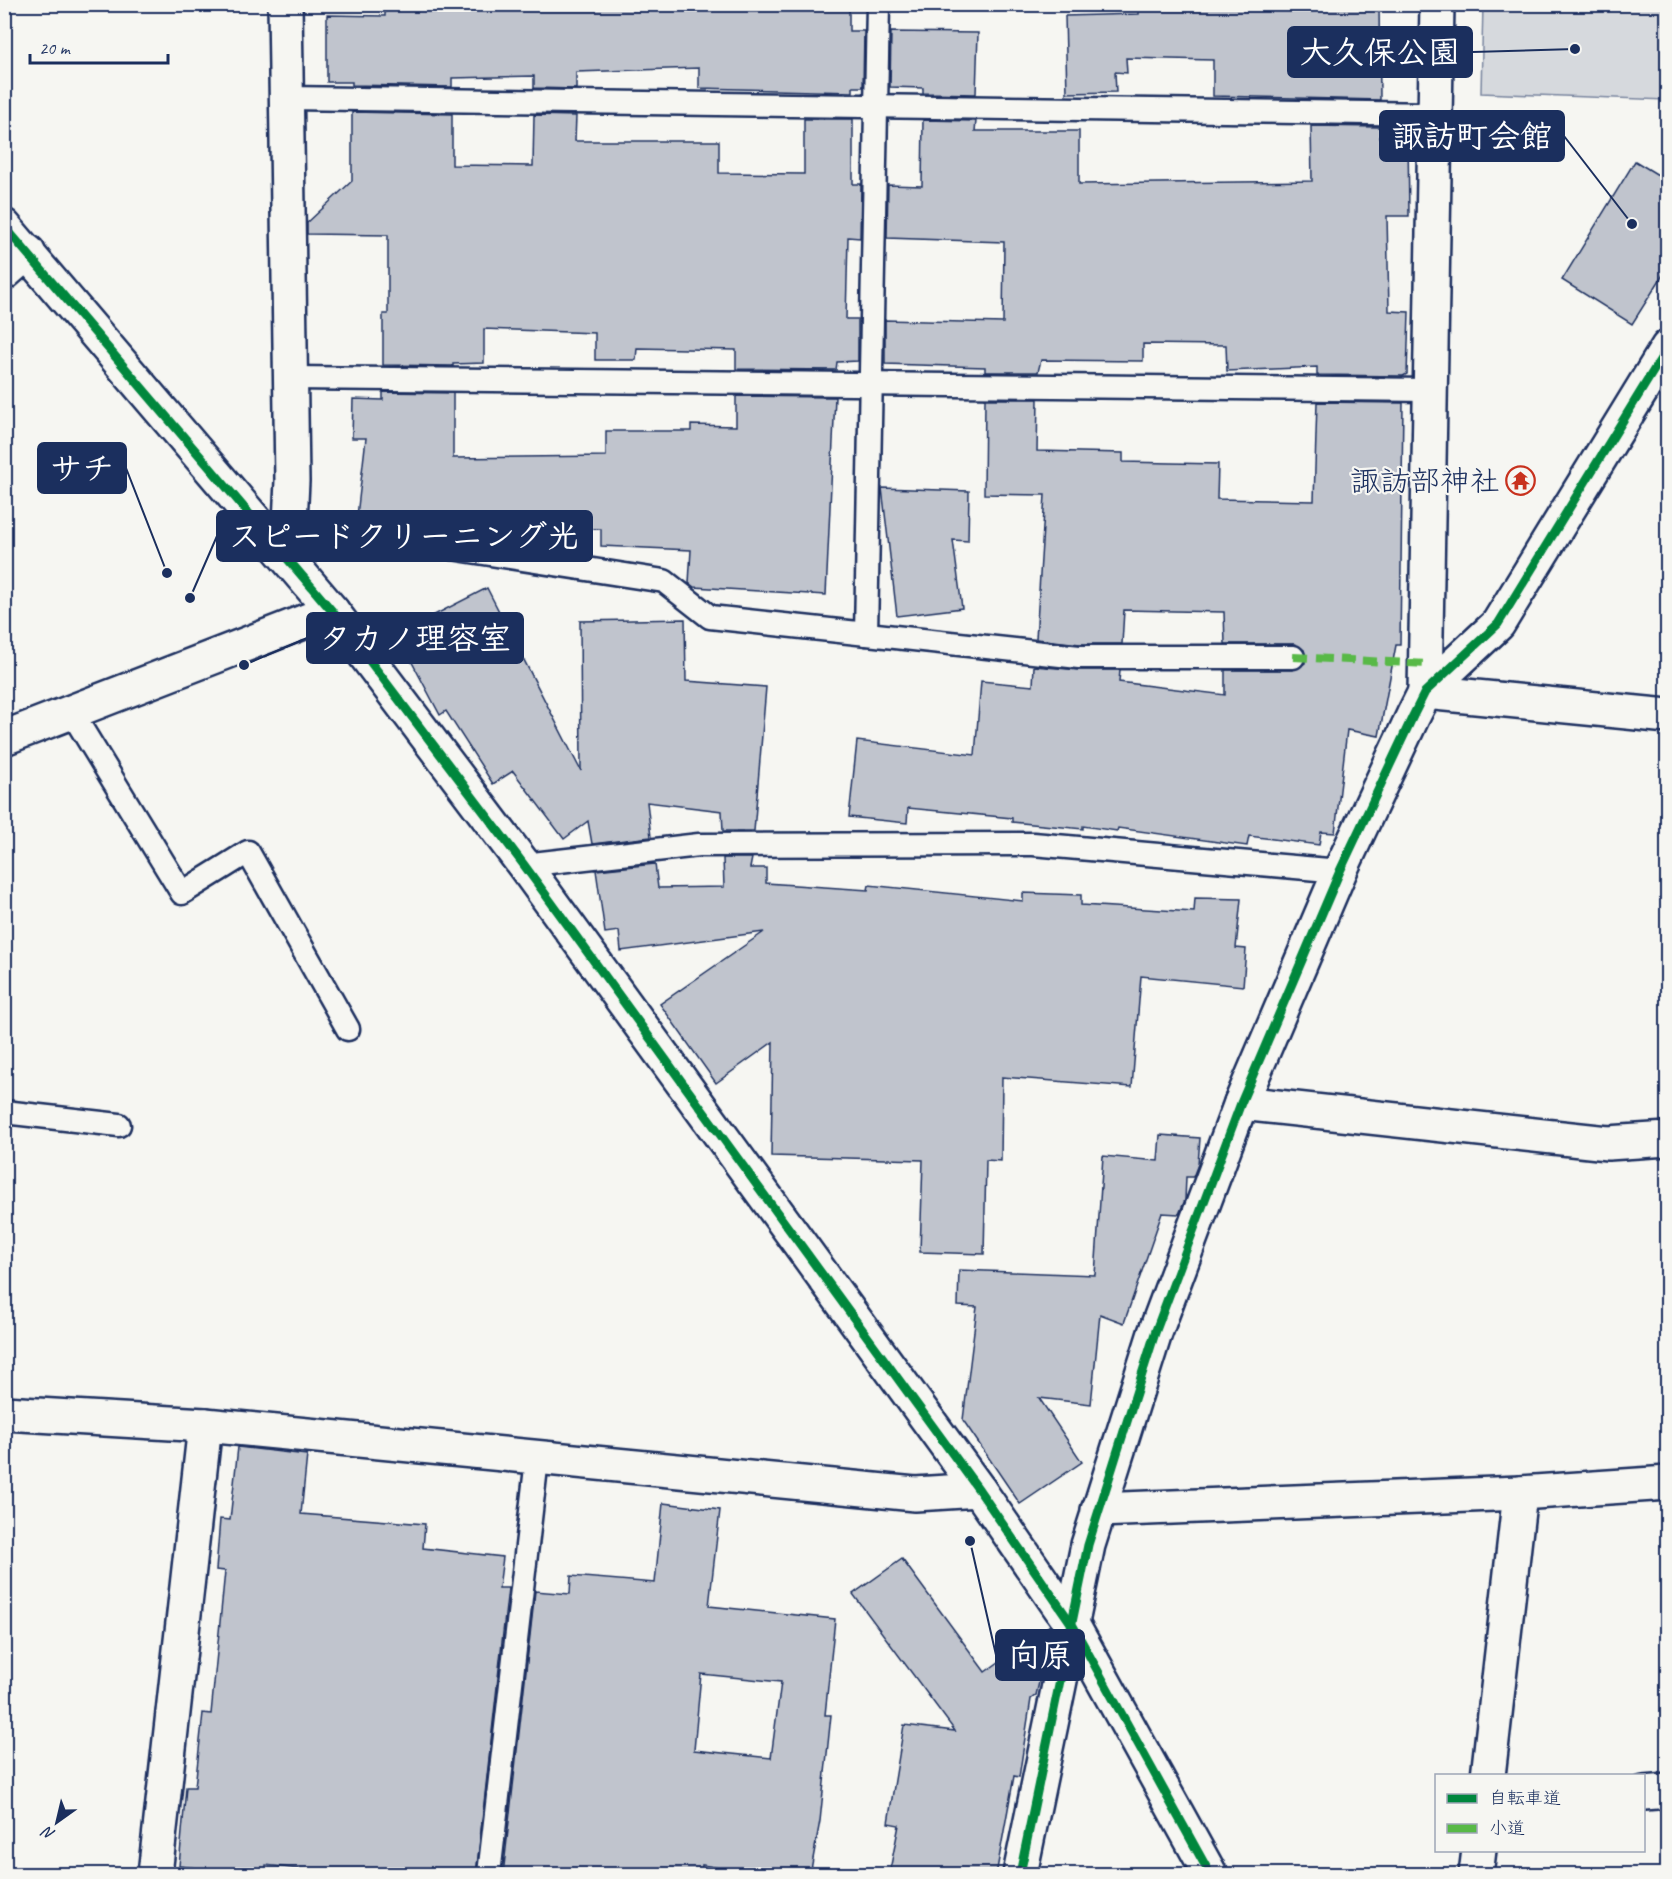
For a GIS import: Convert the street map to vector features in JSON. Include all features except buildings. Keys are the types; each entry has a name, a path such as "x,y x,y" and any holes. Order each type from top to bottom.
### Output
{"street":[{"path":"285,4 292,378 286,537"},
{"path":"1425,692 1437,4"},
{"path":"4,226 16,263 286,537 332,611 524,865 979,1490 1073,1626 1210,1875"},
{"path":"1020,1875 1098,1510 1155,1333 1241,1103 1340,871 1425,692 1498,624 1668,347"},
{"path":"4,738 332,611"},
{"path":"1425,692 1668,716"},
{"path":"1241,1103 1608,1143 1668,1139"},
{"path":"4,1413 205,1425 915,1494 979,1490"},
{"path":"155,1875 205,1425"},
{"path":"1098,1510 1520,1493 1668,1483"},
{"path":"1488,1774 1520,1493"},
{"path":"1645,1793 1668,1791"},
{"path":"1476,1875 1479,1852"}],"lane":[{"path":"866,634 873,385 878,4"},
{"path":"287,98 1436,114"},
{"path":"292,378 1430,390"},
{"path":"286,537 664,581 711,617 1079,657 1293,657"},
{"path":"72,713 182,893 248,852 348,1029"},
{"path":"524,865 699,845 1033,844 1340,871"},
{"path":"4,1112 119,1125"},
{"path":"489,1875 537,1459"}],"shaded area":[{"path":"1483,5 1667,5 1667,100 1481,93"}],"marked path":[{"path":"1293,657 1427,664"}],"cycle path":[{"path":"4,226 332,611 524,865 979,1490 1073,1626 1210,1874"},
{"path":"1020,1874 1088,1545 1155,1333 1241,1103 1340,871 1425,692 1498,624 1668,347"}],"place":[{"name":"大久保公園","path":"1575,49"},
{"name":"諏訪町会館","path":"1632,224"},
{"name":"諏訪部神社","path":"1521,481"},
{"name":"サチ","path":"167,573"},
{"name":"スピードクリーニング光","path":"190,598"},
{"name":"タカノ理容室","path":"244,665"},
{"name":"向原","path":"970,1541"}]}
